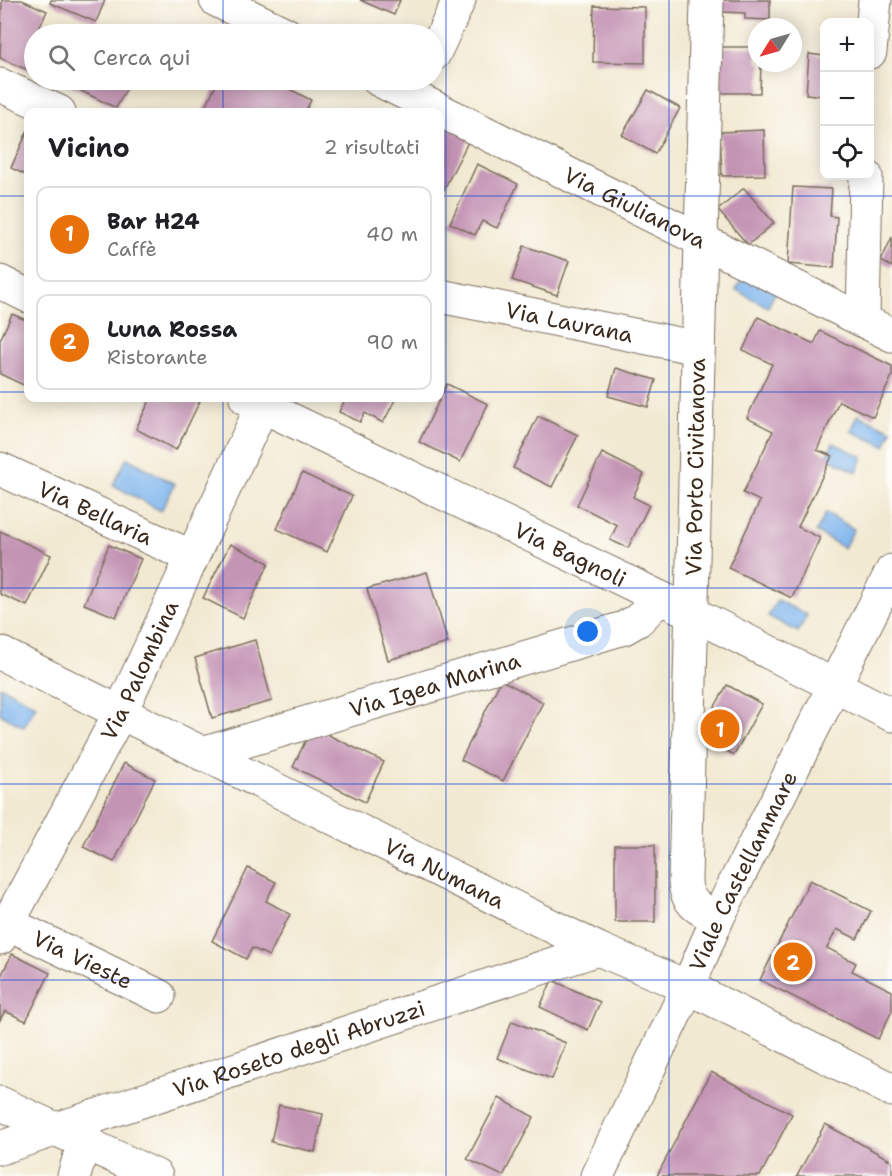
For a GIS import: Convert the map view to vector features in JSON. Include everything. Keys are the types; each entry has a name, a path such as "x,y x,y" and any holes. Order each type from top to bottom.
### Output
{"street":[{"path":"216,0 265,24"},
{"path":"444,32 459,0"},
{"name":"Via Porto Civitanova","path":"707,0 685,887 690,900 696,907 718,916"},
{"path":"873,18 875,0"},
{"path":"0,85 50,108"},
{"name":"Via Giulianova","path":"413,96 437,108"},
{"name":"Via Giulianova","path":"444,111 892,335"},
{"path":"863,320 866,180"},
{"path":"0,282 24,294"},
{"name":"Via Laurana","path":"444,297 698,348"},
{"name":"Via Palombina","path":"4,930 121,711 192,557 257,402"},
{"name":"Via Bagnoli","path":"262,402 692,613 835,688 892,715"},
{"name":"Via Bellaria","path":"0,469 192,557"},
{"name":"Viale Castellammare","path":"597,1176 687,987 718,916 835,688 892,570"},
{"name":"Via Igea Marina","path":"202,754 624,628 638,620 660,598"},
{"name":"Via Numana","path":"0,653 598,949 687,987 892,1090"},
{"name":"Via Vieste","path":"4,930 159,996"},
{"name":"Via Roseto degli Abruzzi","path":"0,1148 70,1136 598,949"},
{"path":"0,1103 156,1176"},
{"path":"70,1136 74,1176"}],"water":[{"path":"745,273 777,289 768,307 736,290"},
{"path":"858,415 892,430 885,446 851,431"},
{"path":"833,443 863,457 857,472 826,457"},
{"path":"127,458 175,484 161,511 113,485"},
{"path":"826,513 854,529 844,548 816,532"},
{"path":"777,600 807,615 798,632 768,616"},
{"path":"0,686 36,705 24,727 0,714"}],"building":[{"path":"2,0 22,0 47,11 41,24 24,24 24,68 0,58"},
{"path":"51,0 105,0 96,22 50,3"},
{"path":"360,0 400,0 394,15"},
{"path":"722,0 770,0 770,18 745,19 745,13 722,12"},
{"path":"594,6 645,7 645,63 593,62"},
{"path":"719,47 748,47 748,72 761,72 760,93 719,93"},
{"path":"809,54 820,55 820,96 806,94"},
{"path":"79,90 126,90 116,108"},
{"path":"214,90 292,90 311,100 307,108 204,108"},
{"path":"648,90 680,108 655,154 622,135"},
{"path":"444,124 470,138 444,189"},
{"path":"764,130 765,175 722,176 720,132"},
{"path":"24,139 24,174 11,168"},
{"path":"477,164 518,184 497,228 482,221 475,235 450,223"},
{"path":"793,187 832,189 830,216 837,217 834,268 788,264"},
{"path":"744,188 774,223 748,245 718,210"},
{"path":"892,237 892,267 881,261"},
{"path":"524,246 569,261 557,295 512,280"},
{"path":"12,314 24,319 24,385 0,374 0,340"},
{"path":"758,317 814,344 820,331 892,366 892,376 873,417 839,401 817,450 832,456 798,527 820,538 792,598 728,568 760,501 743,493 773,431 747,418 772,364 743,350"},
{"path":"616,368 656,380 648,407 608,396"},
{"path":"447,384 488,404 460,462 419,442 438,402 444,402 444,390"},
{"path":"149,402 200,402 176,450 136,429"},
{"path":"344,402 394,402 383,423 365,413 360,422 339,412"},
{"path":"538,416 578,435 552,487 513,468"},
{"path":"602,453 644,474 633,497 649,505 628,548 610,540 617,525 577,505"},
{"path":"302,473 352,496 327,552 277,529"},
{"path":"0,531 51,555 27,606 0,594"},
{"path":"230,544 269,563 243,618 203,598"},
{"path":"109,545 141,559 116,617 84,604"},
{"path":"427,572 448,643 388,660 367,589"},
{"path":"255,640 272,701 212,718 195,658"},
{"path":"501,680 543,702 503,781 461,760"},
{"path":"727,685 762,704 734,755 699,735"},
{"path":"312,727 384,762 365,802 293,767"},
{"path":"124,763 155,779 114,862 83,847"},
{"path":"615,845 655,845 655,922 615,922"},
{"path":"248,868 276,882 266,901 290,914 269,956 252,948 246,959 212,941"},
{"path":"810,880 871,911 857,939 837,929 827,948 856,963 852,971 892,991 892,1011 878,1039 760,980"},
{"path":"12,954 50,973 26,1021 5,1011 0,1020 0,978"},
{"path":"552,980 600,1002 588,1030 540,1007"},
{"path":"512,1021 566,1043 552,1079 497,1058"},
{"path":"711,1072 792,1114 760,1176 657,1176"},
{"path":"499,1098 534,1117 503,1176 467,1159"},
{"path":"279,1105 323,1114 315,1152 271,1142"},
{"path":"825,1124 892,1161 892,1176 797,1176"}],"place":[{"name":"Bar H24","path":"720,729"},
{"name":"Luna Rossa","path":"793,962"}]}
